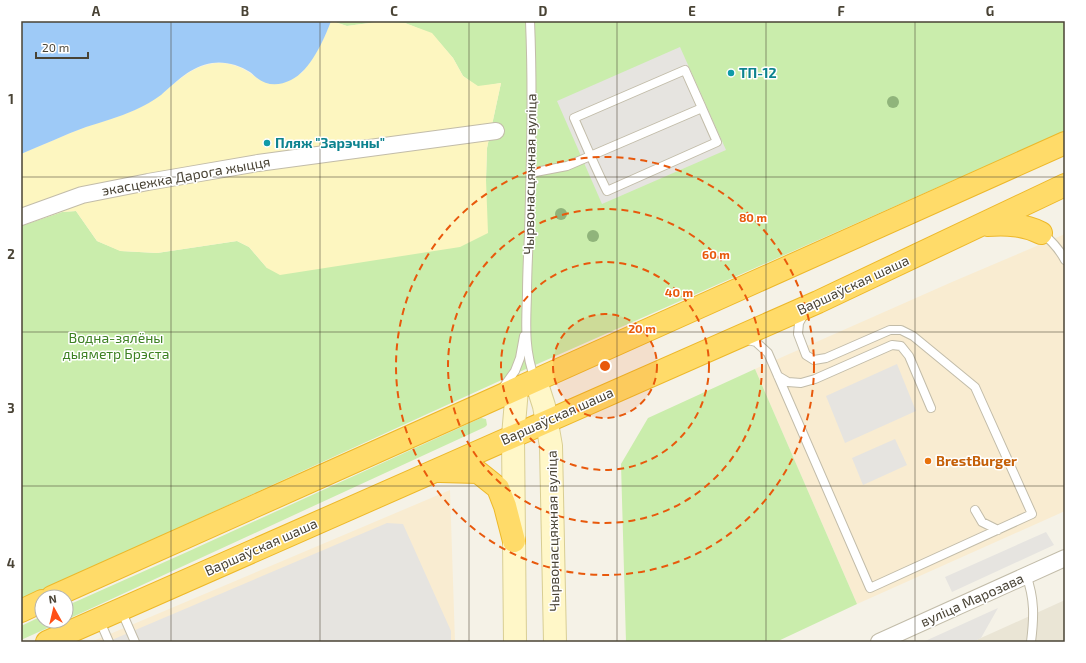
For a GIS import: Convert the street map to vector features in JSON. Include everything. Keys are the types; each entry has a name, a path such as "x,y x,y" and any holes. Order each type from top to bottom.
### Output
{"highway":[{"path":"70,589 1065,143"},
{"name":"Варшаўская шаша","path":"47,642 121,608 738,338 818,302 1065,185"},
{"path":"980,226 1004,224 1019,225 1041,233"},
{"path":"435,471 478,472 498,488 506,506 514,541"},
{"path":"21,611 34,605"}],"main road":[{"name":"Чырвонасцяжная вуліца","path":"527,385 544,406 551,446 555,642"},
{"name":"Чырвонасцяжная вуліца","path":"515,642 513,436 527,385"}],"street":[{"name":"экасцежка Дарога жыцця","path":"21,217 82,195 148,182 281,160 496,131"},
{"name":"вуліца Марозава","path":"879,642 1065,558"}],"lane":[{"name":"Чырвонасцяжная вуліца","path":"527,385 530,366 526,327 532,59 530,21"},
{"path":"685,70 717,142 607,191 591,156 574,118 685,70"},
{"path":"530,173 567,166 702,108"},
{"path":"1041,233 1052,242 1065,260"},
{"path":"738,338 756,342 768,353 870,588 1032,514 975,387 913,336 901,330 890,330 826,358 814,360 806,355 802,348 798,334 798,323 818,302"},
{"name":"Чырвонасцяжная вуліца","path":"486,403 502,388 515,371 520,358 526,327"},
{"path":"778,376 788,382 801,383 815,379 892,345 901,346 909,356 931,408"},
{"path":"975,510 982,522 998,530"},
{"path":"1026,575 1031,590 1033,603 1034,617 1031,642"},
{"path":"121,608 135,642"},
{"path":"98,619 108,642"}],"shaded area":[{"path":"680,47 726,150 602,204 557,101"},
{"path":"1065,234 1065,511 857,604 755,369"},
{"path":"897,364 916,411 845,443 826,396"},
{"path":"895,439 907,465 863,485 852,458"},
{"path":"450,490 455,642 91,642"},
{"path":"387,523 403,524 451,631 451,642 107,642"},
{"path":"1046,532 1054,545 952,592 945,577"},
{"path":"1065,600 1065,642 972,642"},
{"path":"998,608 981,638 973,642 923,642"}],"green space":[{"name":"Водна-зялёны дыяметр Брэста","path":"332,21 1065,21 1065,131 506,378 45,589 34,589 34,594 21,600 21,226 62,212 76,211 97,241 121,251 157,253 237,241 249,247 267,268 486,180 487,148 501,83 478,87 463,76 453,58 432,34 405,23 377,22 347,26"},
{"path":"755,369 857,604 776,642 626,642 621,464 648,418"},
{"path":"481,418 486,419 487,425 485,427 74,616 74,602"},
{"path":"34,620 34,629 45,629 21,640 21,626"}],"sand":[{"name":"Пляж \"Зарэчны\"","path":"331,21 347,26 377,22 405,23 432,33 453,58 463,76 478,86 501,83 487,148 486,180 488,233 460,247 280,275 267,268 249,247 237,241 157,253 120,251 97,241 76,211 62,212 21,226 21,154 78,130 139,108 154,99 192,71 210,64 230,64 248,71 258,79 302,73 324,38"}],"water":[{"path":"21,21 331,21 316,54 298,76 287,82 278,84 265,83 251,72 232,64 212,63 204,65 197,67 178,80 158,97 138,108 117,117 78,130 21,154"}],"place":[{"name":"ТП-12","path":"731,73"},
{"name":"Пляж \"Зарэчны\"","path":"267,143"},
{"name":"BrestBurger","path":"928,461"}]}
